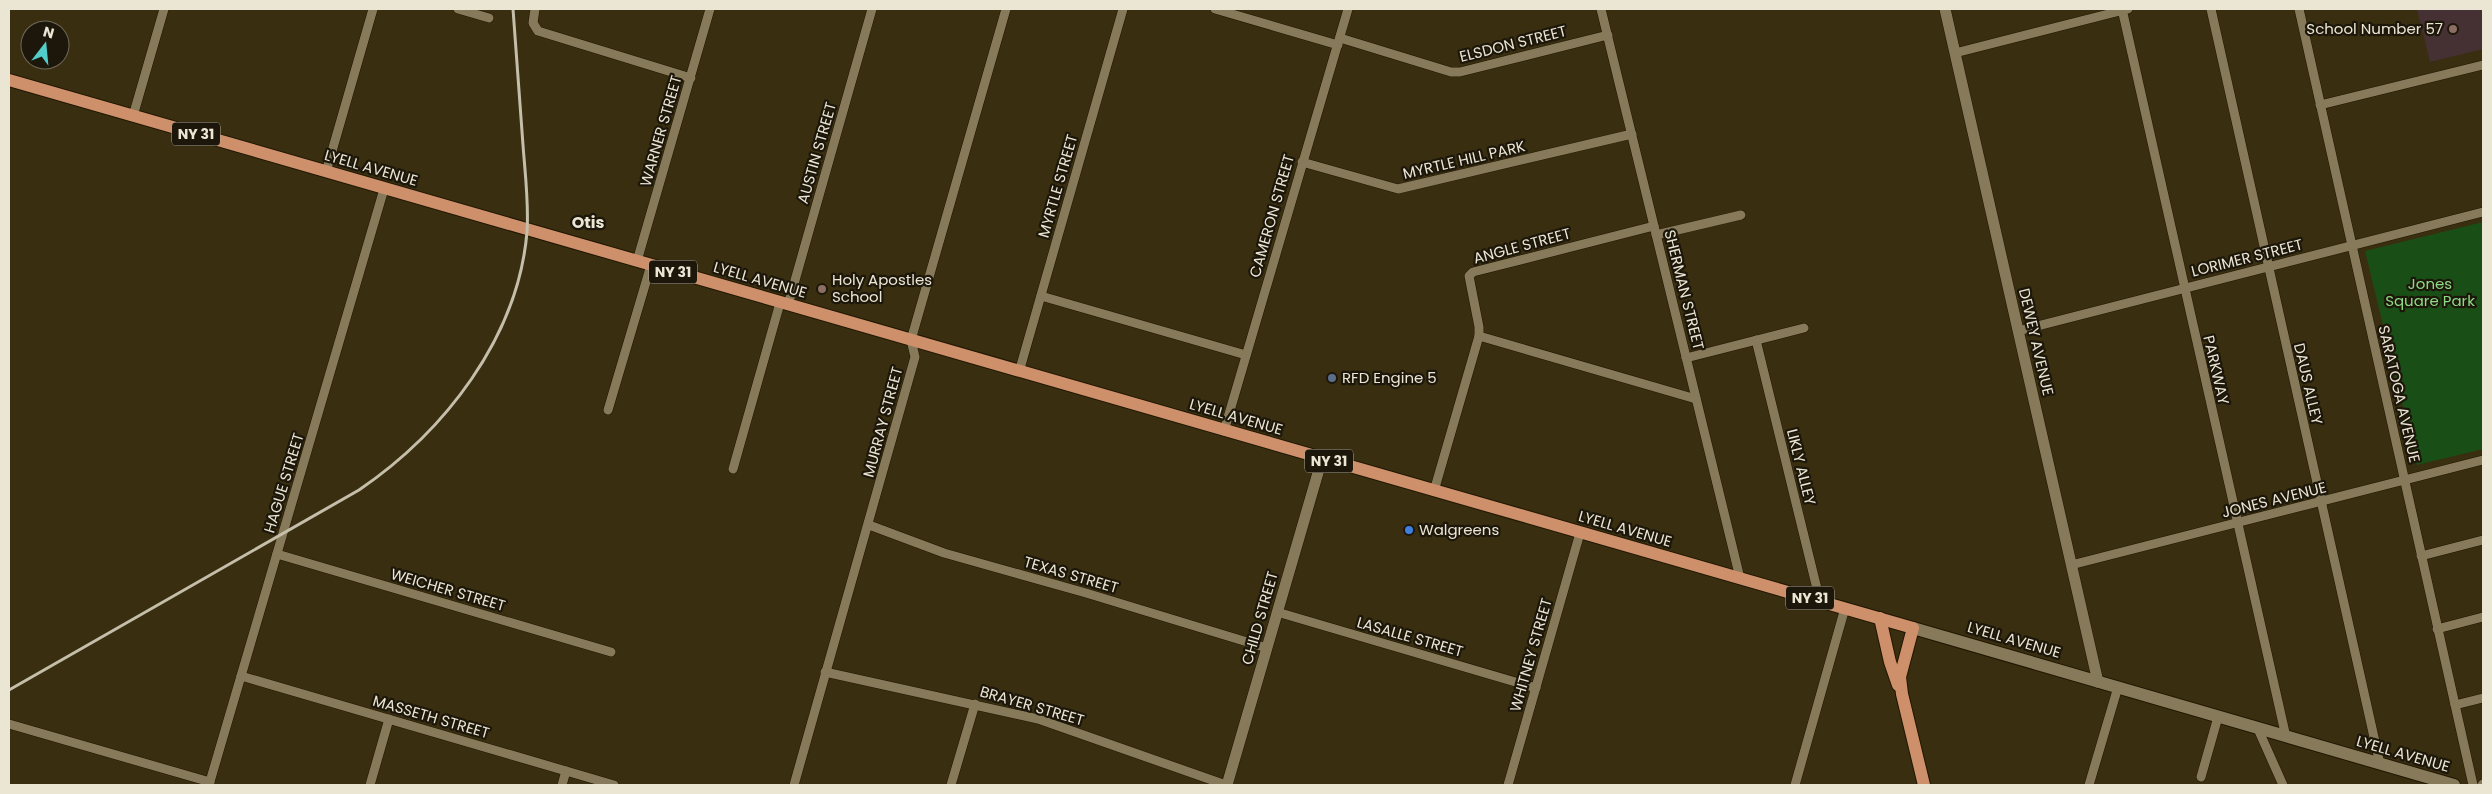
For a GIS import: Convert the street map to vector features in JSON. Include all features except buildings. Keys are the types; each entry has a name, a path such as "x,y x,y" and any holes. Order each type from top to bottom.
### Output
{"main road":[{"name":"LYELL AVENUE","path":"9,80 2454,785"},
{"path":"1880,618 1890,662 1902,694"},
{"path":"1913,628 1900,678 1902,694 1924,785"}],"street":[{"path":"133,116 164,9"},
{"path":"326,172 373,9"},
{"path":"458,9 489,18"},
{"path":"536,9 533,23 538,31 690,78"},
{"name":"WARNER STREET","path":"637,261 710,9"},
{"name":"AUSTIN STREET","path":"733,469 872,9"},
{"name":"MURRAY STREET","path":"794,785 916,357 911,340 1006,9"},
{"name":"MYRTLE STREET","path":"1019,372 1123,9"},
{"name":"ELSDON STREET","path":"1214,9 1451,72 1460,72 1608,35"},
{"name":"CAMERON STREET","path":"1224,431 1348,9"},
{"name":"SHERMAN STREET","path":"1601,9 1740,578"},
{"name":"DEWEY AVENUE","path":"1945,9 2098,682"},
{"path":"1955,53 2124,9"},
{"name":"PARKWAY","path":"2124,9 2184,289 2286,737"},
{"name":"DAUS ALLEY","path":"2211,9 2380,764"},
{"name":"SARATOGA AVENUE","path":"2299,9 2350,246 2405,480 2473,785"},
{"path":"2320,106 2483,65"},
{"name":"MYRTLE HILL PARK","path":"1302,162 1398,189 1632,134"},
{"name":"HAGUE STREET","path":"210,784 384,188"},
{"name":"LORIMER STREET","path":"2018,331 2483,212"},
{"path":"1656,235 1741,215"},
{"name":"ANGLE STREET","path":"1434,491 1479,336 1479,328 1468,282 1469,276 1473,272 1654,226"},
{"path":"608,410 651,265"},
{"path":"1041,296 1246,355"},
{"path":"1686,358 1804,328"},
{"path":"1479,336 1696,399"},
{"name":"LIKLY ALLEY","path":"1756,340 1820,601"},
{"name":"CHILD STREET","path":"1226,785 1322,459"},
{"name":"JONES AVENUE","path":"2071,565 2483,460"},
{"name":"TEXAS STREET","path":"869,525 944,553 1086,593 1267,648"},
{"name":"WHITNEY STREET","path":"1508,785 1580,533"},
{"path":"2422,556 2483,540"},
{"name":"WEICHER STREET","path":"277,554 612,652"},
{"path":"1794,785 1845,608"},
{"name":"LASALLE STREET","path":"1277,612 1536,688"},
{"path":"2437,629 2483,617"},
{"name":"BRAYER STREET","path":"825,672 1038,719 1226,785"},
{"name":"MASSETH STREET","path":"241,676 614,785"},
{"path":"2089,785 2118,688"},
{"path":"2455,705 2483,698"},
{"path":"951,785 975,704"},
{"path":"2201,777 2218,717"},
{"path":"370,785 389,719"},
{"path":"9,724 210,784"},
{"path":"2258,729 2283,785"},
{"path":"562,785 566,771"}],"shaded area":[{"name":"School Number 57","path":"2417,9 2483,9 2483,49 2430,62"}],"green space":[{"name":"Jones Square Park","path":"2483,222 2483,449 2417,465 2365,251"}],"railway":[{"path":"9,690 359,490 390,467 420,440 447,411 472,379 492,345 509,309 521,271 527,232 528,210 513,9"}],"place":[{"name":"School Number 57","path":"2453,29"},
{"name":"Holy Apostles School","path":"822,289"},
{"name":"RFD Engine 5","path":"1332,378"},
{"name":"Walgreens","path":"1409,530"}],"district":[{"name":"Otis","path":"588,222"}]}
